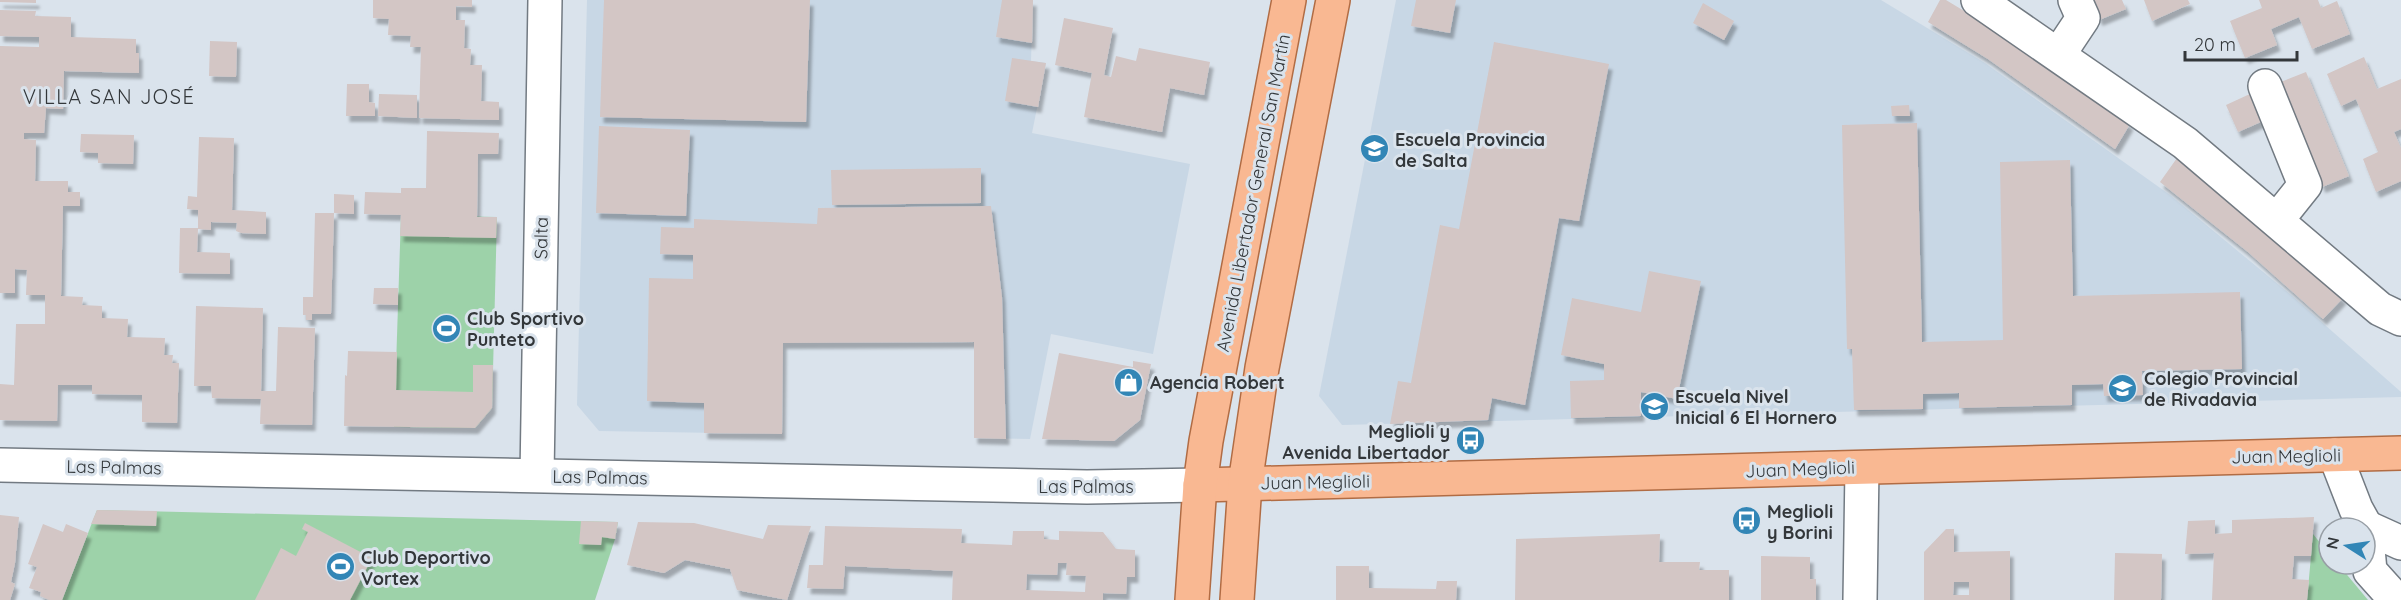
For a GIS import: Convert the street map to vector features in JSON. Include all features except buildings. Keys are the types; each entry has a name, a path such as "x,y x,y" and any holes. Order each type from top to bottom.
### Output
{"main road":[{"name":"Avenida Libertador General San Martín","path":"1192,600 1200,485 1206,441 1289,0"},
{"path":"1237,600 1245,484 1262,368 1334,0"},
{"name":"Juan Meglioli","path":"1200,485 2401,453"}],"street":[{"name":"Salta","path":"537,476 545,0"},
{"path":"1978,0 2185,143 2380,309 2401,319"},
{"path":"2059,54 2083,18 2075,0"},
{"path":"2265,86 2305,184 2277,220"},
{"path":"2335,455 2360,516"},
{"name":"Las Palmas","path":"0,465 1075,486 1200,485"},
{"path":"1860,600 1862,468"},
{"path":"2377,532 2401,543"},
{"path":"2374,576 2396,600"}],"shaded area":[{"path":"587,0 1033,0 1031,61 1046,63 1032,133 1190,164 1153,354 1051,334 1030,439 974,438 974,342 783,343 782,434 599,431 577,405"},
{"path":"1396,0 1881,0 1985,63 2170,195 2291,295 2401,392 2401,397 1342,425 1319,396"}],"green space":[{"name":"Club Sportivo Punteto","path":"401,215 497,217 492,408 475,428 394,427"},
{"name":"Club Deportivo Vortex","path":"97,510 618,522 615,539 595,600 62,600"},
{"path":"2313,534 2317,539 2317,576 2348,576 2368,600 2307,600"}],"place":[{"name":"Escuela Provincia de Salta","path":"1374,149"},
{"name":"Club Sportivo Punteto","path":"446,328"},
{"name":"Agencia Robert","path":"1129,382"},
{"name":"Colegio Provincial de Rivadavia","path":"2123,388"},
{"name":"Escuela Nivel Inicial 6 El Hornero","path":"1654,406"},
{"name":"Meglioli y Avenida Libertador","path":"1471,441"},
{"name":"Meglioli y Borini","path":"1746,521"},
{"name":"Club Deportivo Vortex","path":"340,567"}],"district":[{"name":"VILLA SAN JOSÉ","path":"109,96"}]}
